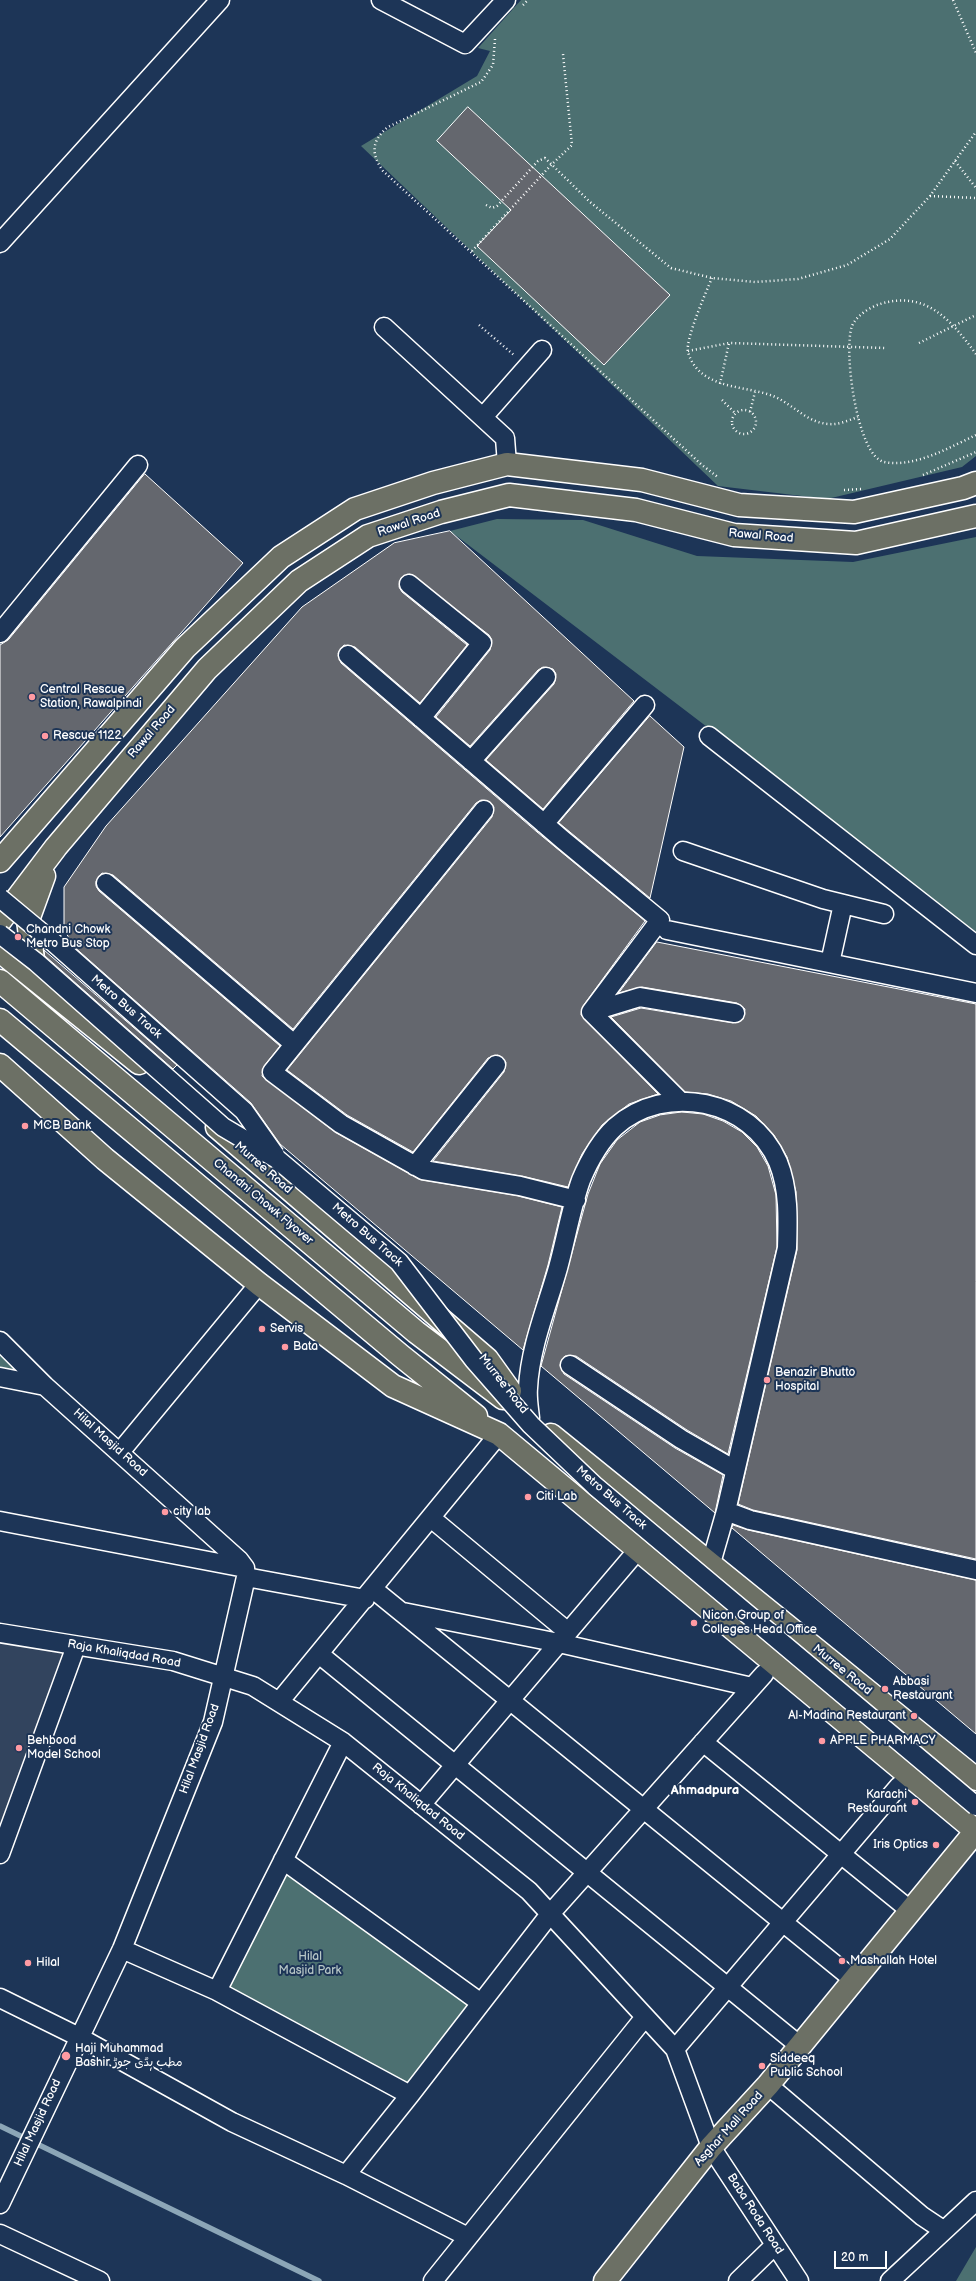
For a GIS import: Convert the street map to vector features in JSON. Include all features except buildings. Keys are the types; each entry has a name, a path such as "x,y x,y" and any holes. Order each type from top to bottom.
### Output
{"main road":[{"path":"2,856 185,648 280,557 355,509 433,482 507,464 642,480 739,505 854,512 963,488 976,483"},
{"name":"Rawal Road","path":"0,921 56,847 207,669 299,581 368,536 441,512 509,495 636,510 734,535 856,543 976,516"},
{"path":"36,980 30,947 28,920 37,891 56,847"},
{"name":"Murree Road","path":"0,951 192,1106 487,1359 530,1418 976,1779"},
{"name":"Chandni Chowk Flyover","path":"0,981 416,1332 530,1418"},
{"path":"0,1020 400,1355 499,1434 976,1831"},
{"path":"0,1065 105,1159 259,1284 393,1386 499,1434"},
{"name":"Asghar Mall Road","path":"605,2281 711,2147 768,2085 976,1831"}],"street":[{"path":"0,243 220,0"},
{"path":"381,0 465,44 512,6"},
{"path":"384,327 505,438 507,464"},
{"path":"483,418 542,350"},
{"path":"0,633 138,464"},
{"path":"409,584 482,643 421,718"},
{"path":"348,655 544,824 660,920 592,1012"},
{"path":"471,761 546,677"},
{"path":"544,824 645,705"},
{"path":"709,736 976,945"},
{"path":"484,810 272,1072 341,1124 423,1170 520,1186 576,1200"},
{"path":"683,851 823,900 884,914"},
{"path":"106,883 294,1044"},
{"name":"Metro Bus Track","path":"0,898 53,942 244,1111 277,1159"},
{"path":"830,963 843,904"},
{"path":"667,930 976,993"},
{"name":"Metro Bus Track","path":"0,934 36,962 223,1127 277,1159 399,1262 474,1360 531,1426 595,1486 976,1806"},
{"path":"592,1012 640,997 735,1013"},
{"path":"592,1012 680,1101"},
{"path":"415,1166 496,1065"},
{"path":"530,1418 528,1388 532,1360 581,1181 600,1144 616,1127 639,1111 670,1102 695,1101 715,1105 745,1121 769,1146 777,1160 785,1185 788,1224 787,1248 726,1512 711,1563"},
{"path":"120,1452 259,1284"},
{"name":"Hilal Masjid Road","path":"0,1341 46,1386 240,1560 246,1573 225,1676 213,1722 122,1949 0,2204"},
{"path":"570,1364 654,1422 735,1470"},
{"path":"0,1378 46,1386"},
{"path":"279,1702 320,1654 499,1434"},
{"path":"726,1512 750,1520 976,1570"},
{"path":"431,1518 563,1637"},
{"path":"0,1521 246,1573 369,1594 401,1612 854,1980"},
{"path":"422,1805 631,1558"},
{"path":"346,2175 550,1914 758,1680 563,1637 401,1612"},
{"name":"Raja Khaliqdad Road","path":"0,1632 76,1646 173,1661 225,1676 252,1686 343,1742 528,1891 676,2049 711,2147"},
{"path":"0,1854 76,1646"},
{"path":"320,1654 800,2046"},
{"path":"217,1991 343,1742"},
{"path":"703,1742 911,1911"},
{"path":"676,2049 899,1786"},
{"path":"284,1860 481,2003"},
{"path":"122,1949 217,1991 410,2095"},
{"path":"0,1998 80,2037 232,2122 346,2175 468,2237"},
{"path":"433,2281 645,2017"},
{"path":"768,2085 922,2216 943,2230"},
{"name":"Baba Roda Road","path":"711,2147 799,2281"},
{"path":"890,2281 943,2230 976,2201"},
{"path":"0,2234 100,2281"},
{"path":"738,2281 775,2245"}],"path":[{"path":"512,6 528,0"},
{"path":"953,0 976,53"},
{"path":"497,33 494,38 493,65 481,82 388,127 381,132 375,145 376,160 384,171 702,465 721,480"},
{"path":"472,251 552,164 571,147 572,142 563,54"},
{"path":"486,205 492,208 497,206 540,159 547,159 590,202 671,268 712,278 755,282 798,280 847,265 890,239 930,196 976,132"},
{"path":"955,160 976,188"},
{"path":"930,196 976,198"},
{"path":"712,278 689,340 688,351 696,366 720,384 756,392 778,399 808,418 819,422 839,424 858,417"},
{"path":"976,354 954,325 930,306 914,300 893,300 874,306 861,314 852,326 849,347 851,377 858,417 871,453 877,459 884,462 906,461 935,455 976,435"},
{"path":"919,343 976,315"},
{"path":"479,324 528,367"},
{"path":"688,351 729,343 886,348"},
{"path":"720,384 729,343"},
{"path":"750,412 756,392"},
{"path":"722,400 736,414"},
{"path":"740,411 750,412 756,420 756,426 749,433 743,434 735,428 733,418 740,411"},
{"path":"919,477 976,452"},
{"path":"839,491 869,488"}],"shaded area":[{"name":"Behbood Model School","path":"0,1633 76,1646 0,1850"}],"green space":[{"path":"521,0 976,0 976,456 962,467 827,499 718,486 361,146 477,76 490,51 478,48"},
{"path":"497,519 583,520 697,556 853,562 976,537 976,932 450,531"},
{"path":"0,1344 45,1386 0,1378"},
{"name":"Hilal Masjid Park","path":"283,1860 481,2003 410,2095 217,1991"},
{"path":"976,2247 976,2281 956,2281"}],"waterway":[{"path":"0,2126 319,2281"}],"place":[{"name":"Central Rescue Station, Rawalpindi","path":"32,697"},
{"name":"Rescue 1122","path":"45,736"},
{"name":"Chandni Chowk Metro Bus Stop","path":"18,937"},
{"name":"MCB Bank","path":"25,1126"},
{"name":"Servis","path":"262,1329"},
{"name":"Bata","path":"285,1347"},
{"name":"Benazir Bhutto Hospital","path":"767,1380"},
{"name":"Citi Lab","path":"528,1497"},
{"name":"city lab","path":"165,1512"},
{"name":"Nicon Group of Colleges Head Office","path":"694,1623"},
{"name":"Abbasi Restaurant","path":"885,1689"},
{"name":"Al-Madina Restaurant","path":"914,1716"},
{"name":"APPLE PHARMACY","path":"822,1741"},
{"name":"Behbood Model School","path":"19,1748"},
{"name":"Karachi Restaurant","path":"915,1802"},
{"name":"Iris Optics","path":"936,1845"},
{"name":"Mashallah Hotel","path":"842,1961"},
{"name":"Hilal","path":"28,1963"},
{"name":"Haji Muhammad Bashir مطب ہڈی جوڑ","path":"66,2056"},
{"name":"Siddeeq Public School","path":"762,2066"}],"district":[{"name":"Ahmadpura","path":"705,1791"}]}
